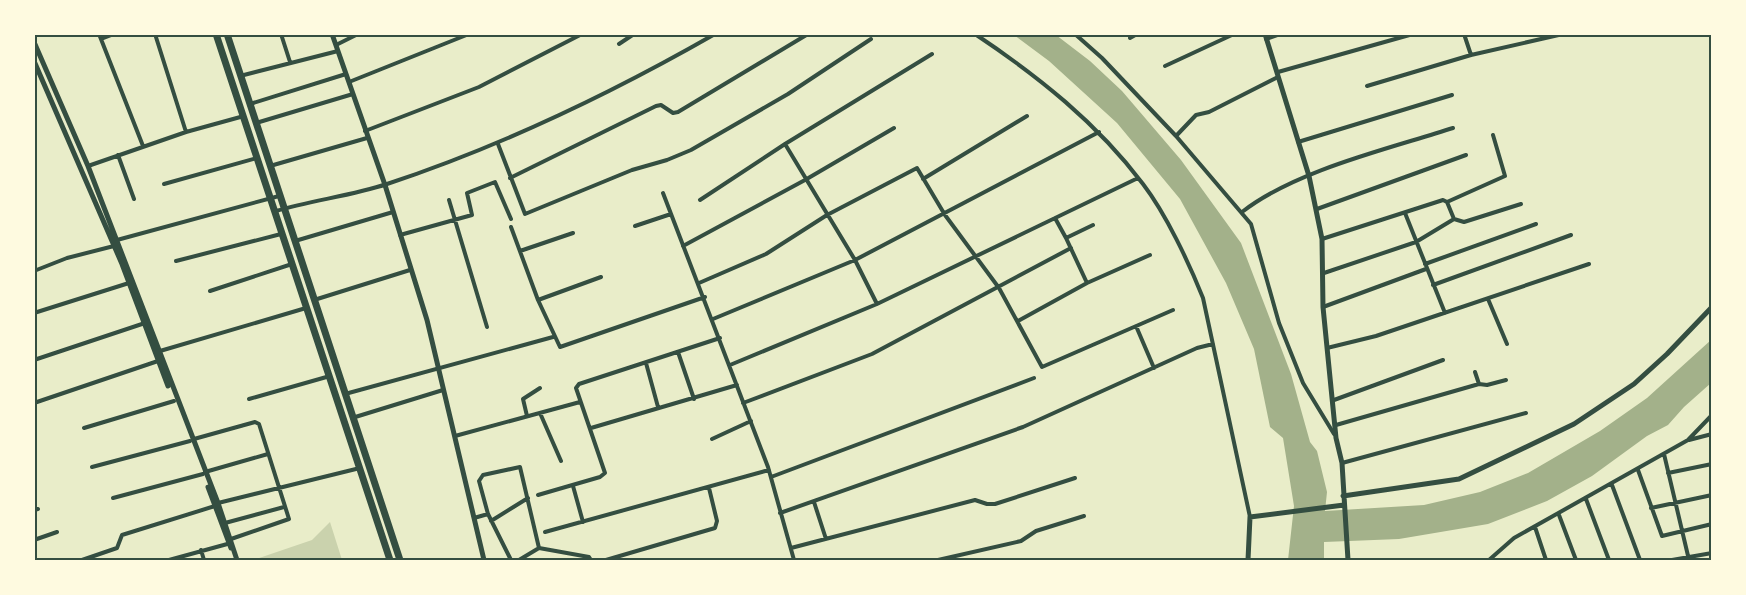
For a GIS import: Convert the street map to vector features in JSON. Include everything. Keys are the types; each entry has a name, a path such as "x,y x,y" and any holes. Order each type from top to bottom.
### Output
{"highway":[{"path":"216,34 306,308 331,376 390,561"},
{"path":"227,34 343,394 400,561"},
{"path":"385,546 394,543"}],"street":[{"path":"114,34 100,37 143,146"},
{"path":"155,34 186,132"},
{"path":"281,34 290,62"},
{"path":"332,34 364,131 385,185 426,320 484,561"},
{"path":"240,76 337,48 358,34"},
{"path":"348,82 469,34"},
{"path":"364,131 479,87 582,34"},
{"path":"619,44 634,34"},
{"path":"275,212 385,185 498,144 644,76 715,34"},
{"path":"510,178 656,106 661,105 673,113 678,112 808,34"},
{"path":"975,34 1039,79 1098,132 1138,178 1191,269 1203,298 1250,517 1248,561"},
{"path":"1075,34 1102,58 1176,136 1242,212 1256,236 1279,324 1303,383 1336,438"},
{"path":"1130,38 1137,34"},
{"path":"1165,66 1234,34"},
{"path":"1280,34 1265,37 1309,176 1322,239 1323,307 1334,399 1336,438 1342,463 1348,561"},
{"path":"1176,136 1196,116 1209,112 1278,74 1413,34"},
{"path":"1464,34 1471,55"},
{"path":"1367,86 1471,55 1563,34"},
{"path":"498,144 525,214 632,170 667,160 788,94 872,39"},
{"path":"34,42 88,166 146,321 158,361 225,523 230,542"},
{"path":"700,200 785,144 932,54"},
{"path":"34,61 116,243 129,283 160,351 191,440"},
{"path":"250,104 346,74"},
{"path":"256,123 353,94"},
{"path":"1298,142 1452,95"},
{"path":"88,166 186,132 244,116"},
{"path":"923,179 1027,116"},
{"path":"683,246 805,180 894,128"},
{"path":"1242,212 1259,198 1309,176 1453,128"},
{"path":"713,319 855,260 945,215 1098,132"},
{"path":"1322,239 1443,200 1447,202 1505,176 1493,135"},
{"path":"270,166 367,138"},
{"path":"785,144 855,260 877,304"},
{"path":"118,155 134,200"},
{"path":"1317,209 1466,155"},
{"path":"164,184 258,157"},
{"path":"699,283 766,254 827,215 916,168 945,215 999,288 1042,367 1173,310"},
{"path":"730,365 877,304 1138,178"},
{"path":"400,235 472,214 468,192 495,182 512,219"},
{"path":"663,194 705,297 769,470 794,561"},
{"path":"34,271 67,258 279,195"},
{"path":"449,200 487,327"},
{"path":"1447,202 1454,219"},
{"path":"1324,273 1416,242 1454,219 1464,222 1521,204"},
{"path":"294,241 393,212"},
{"path":"1405,213 1445,313"},
{"path":"635,226 671,214"},
{"path":"1055,218 1087,283"},
{"path":"1323,307 1536,224"},
{"path":"1066,238 1093,225"},
{"path":"511,227 553,337 557,345 564,348 705,297"},
{"path":"520,251 573,233"},
{"path":"176,261 282,234"},
{"path":"1433,285 1571,235"},
{"path":"744,403 872,354 1071,248"},
{"path":"1018,321 1087,283 1150,255"},
{"path":"210,291 292,264"},
{"path":"1327,348 1445,313 1589,264"},
{"path":"314,300 410,270"},
{"path":"538,300 601,277"},
{"path":"34,313 129,283"},
{"path":"1488,299 1507,344"},
{"path":"1343,496 1460,479 1574,424 1634,384 1667,354 1712,307"},
{"path":"160,351 306,308"},
{"path":"34,360 146,321"},
{"path":"1136,326 1154,368"},
{"path":"343,394 553,337"},
{"path":"538,495 573,486 600,477 605,473 580,402 576,388 579,384 720,338"},
{"path":"780,513 1023,427 1197,348 1213,344"},
{"path":"678,352 694,399"},
{"path":"1334,399 1443,360"},
{"path":"34,403 158,361"},
{"path":"646,363 658,407"},
{"path":"1475,372 1479,384"},
{"path":"249,399 331,376"},
{"path":"771,477 1034,378"},
{"path":"1336,425 1479,384 1487,385 1506,380"},
{"path":"591,428 737,385"},
{"path":"527,417 523,399 540,388"},
{"path":"351,418 443,390"},
{"path":"84,428 174,401"},
{"path":"455,436 580,402"},
{"path":"540,413 561,461"},
{"path":"1342,463 1526,413"},
{"path":"1489,561 1514,538 1612,485 1688,440 1712,415"},
{"path":"92,468 257,422 287,521 169,561"},
{"path":"712,439 751,422"},
{"path":"1688,440 1712,434"},
{"path":"113,498 268,454"},
{"path":"1664,454 1689,559"},
{"path":"1668,473 1712,464"},
{"path":"511,561 488,514 478,481 483,475 520,467 539,548"},
{"path":"82,561 117,548 122,535 217,505 361,468"},
{"path":"545,532 769,470"},
{"path":"1638,470 1662,536 1712,524"},
{"path":"791,548 975,500 994,504 1075,478"},
{"path":"1612,485 1640,561"},
{"path":"573,486 583,522"},
{"path":"606,561 715,528 717,521 709,488"},
{"path":"1651,508 1712,495"},
{"path":"491,521 528,498"},
{"path":"1586,499 1609,561"},
{"path":"814,502 826,539"},
{"path":"217,505 236,558"},
{"path":"1250,517 1265,517 1334,505 1345,507"},
{"path":"225,523 284,507"},
{"path":"474,518 488,514"},
{"path":"1559,514 1576,561"},
{"path":"938,561 1021,541 1036,531 1084,516"},
{"path":"1535,527 1546,561"},
{"path":"34,540 57,532"},
{"path":"519,561 539,548 589,557 591,561"},
{"path":"201,550 204,561"},
{"path":"1672,561 1712,553"}],"shaded area":[{"path":"1014,35 1056,35 1090,61 1122,91 1181,160 1241,243 1291,374 1310,442 1317,451 1327,492 1325,511 1424,505 1480,492 1528,473 1600,431 1647,398 1711,340 1711,383 1668,425 1647,436 1592,476 1547,501 1488,524 1399,539 1324,542 1324,560 1288,560 1294,506 1283,438 1270,427 1254,349 1226,283 1180,199 1117,123 1049,61"},
{"path":"330,522 342,560 253,560 312,540"}]}
